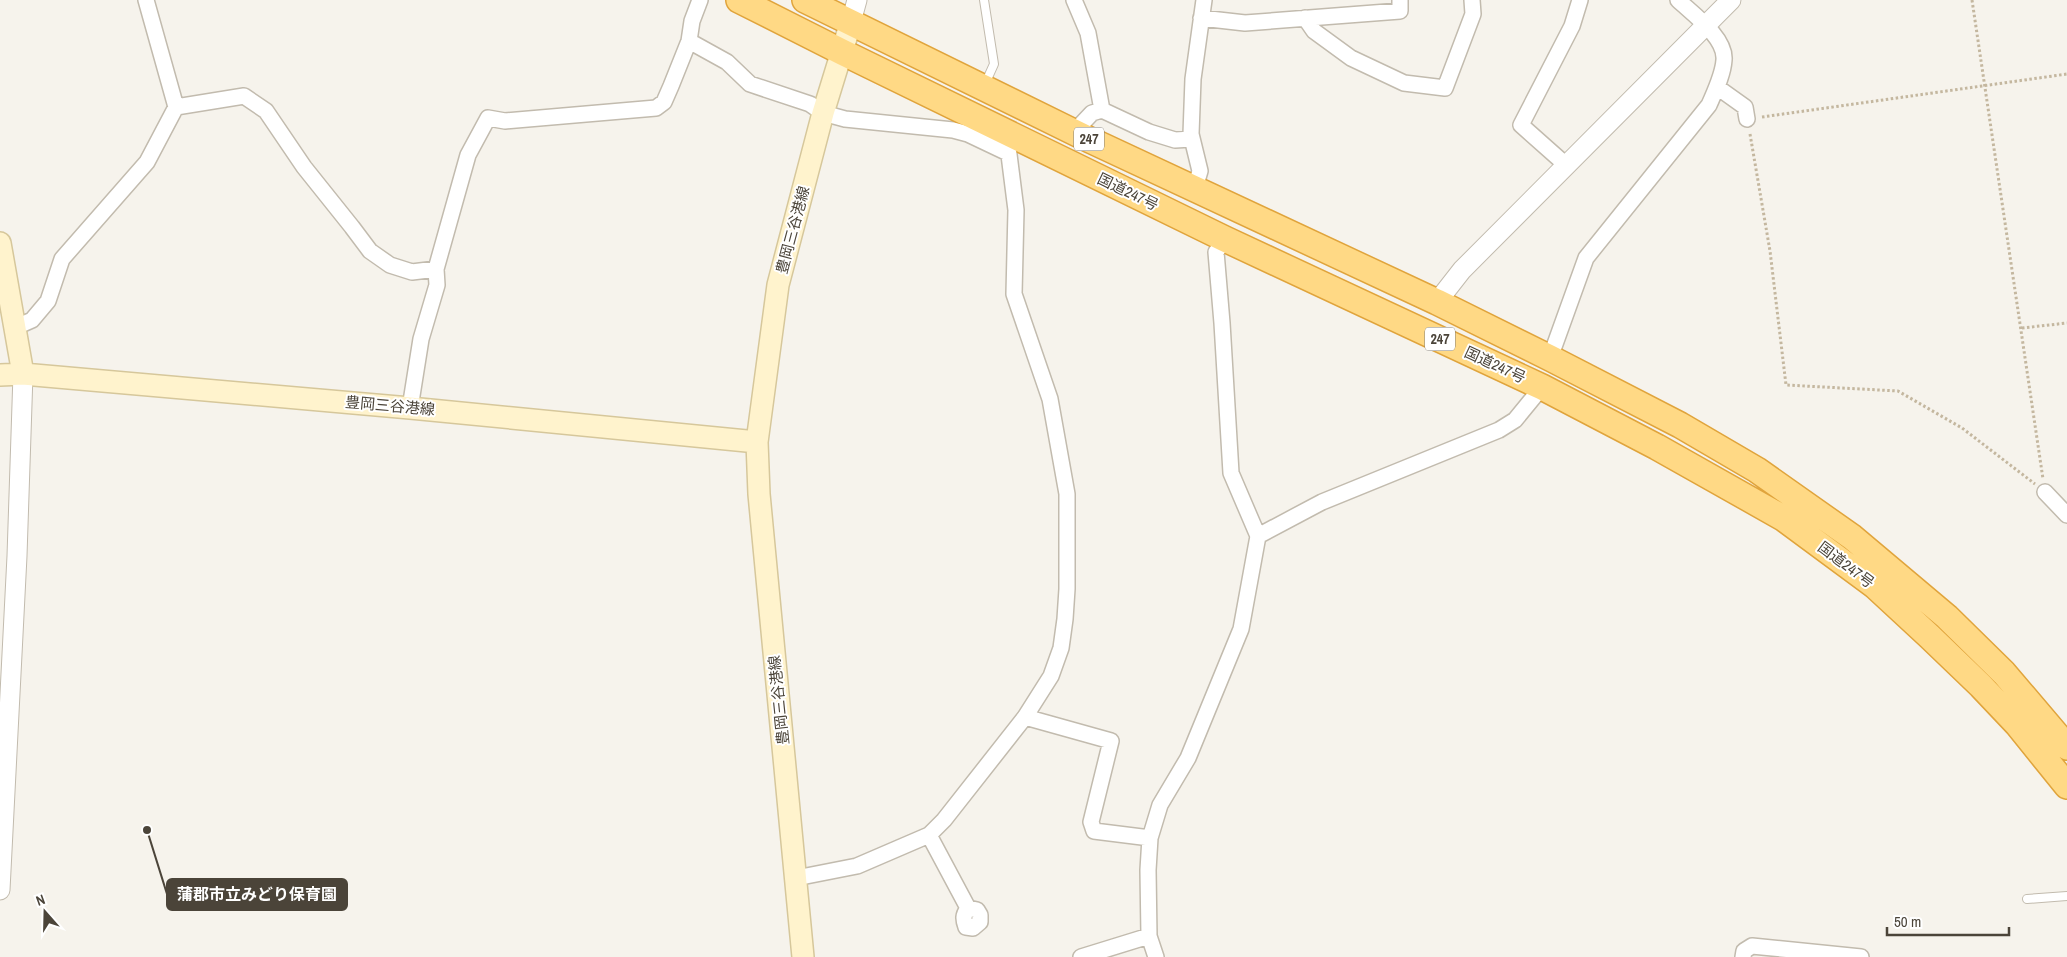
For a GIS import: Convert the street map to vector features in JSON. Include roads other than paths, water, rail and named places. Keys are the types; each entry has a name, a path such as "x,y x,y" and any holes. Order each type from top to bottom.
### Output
{"highway":[{"name":"国道247号","path":"739,0 842,52 1007,142 1224,239 1542,387 1658,447 1783,518 1875,586 2017,724 2067,786"},
{"name":"国道247号","path":"805,0 854,11 984,86 1074,132 1437,302 1680,425 1757,470 1852,537 1953,623 2004,673 2067,747"}],"main road":[{"name":"豊岡三谷港線","path":"803,957 760,504 757,442 778,286 823,113 854,11"},
{"path":"0,243 24,374"},
{"name":"豊岡三谷港線","path":"0,375 24,374 410,408 757,442"}],"street":[{"path":"16,327 32,320 48,301 62,259 147,162 176,107 146,0"},
{"path":"410,408 421,339 438,285 436,268 468,155 488,118 505,121 656,108 664,102 689,41 692,21 700,0"},
{"path":"1074,0 1088,33 1102,110"},
{"path":"1195,188 1200,170 1192,139 1193,79 1204,0"},
{"path":"1201,18 1245,23 1400,11 1400,0"},
{"path":"1305,18 1314,31 1351,58 1404,83 1445,88 1473,14 1472,0"},
{"path":"1566,165 1521,125 1572,26 1580,0"},
{"path":"1437,302 1462,270 1730,0"},
{"path":"1550,358 1586,258 1709,105 1717,87 1724,60 1721,44 1682,1"},
{"path":"689,41 727,62 750,84 810,104 823,113 844,119 953,130 1007,142 1016,210 1014,294 1050,399 1067,494 1067,589 1061,648 1051,676 1025,717 949,814 929,835 857,866 796,878"},
{"path":"1717,87 1745,106 1747,119"},
{"path":"176,107 244,96 266,111 304,167 370,251 390,266 412,272 436,268"},
{"path":"1074,132 1092,113 1102,110 1149,132 1175,140 1192,139"},
{"path":"1156,957 1149,936 1148,870 1150,838 1160,805 1188,758 1241,629 1258,536 1231,473 1216,252 1224,239"},
{"path":"0,890 24,374"},
{"path":"1258,536 1322,502 1499,430 1515,420 1542,387"},
{"path":"2045,492 2067,514"},
{"path":"1025,717 1111,741 1091,822 1094,831 1150,838"},
{"path":"929,835 968,908"},
{"path":"1081,957 1149,936"},
{"path":"1743,957 1744,951 1752,946 1860,957"}],"lane":[{"path":"984,0 994,64 984,86"},
{"path":"2027,899 2067,896"}],"place":[{"name":"蒲郡市立みどり保育園","path":"147,830"}]}
